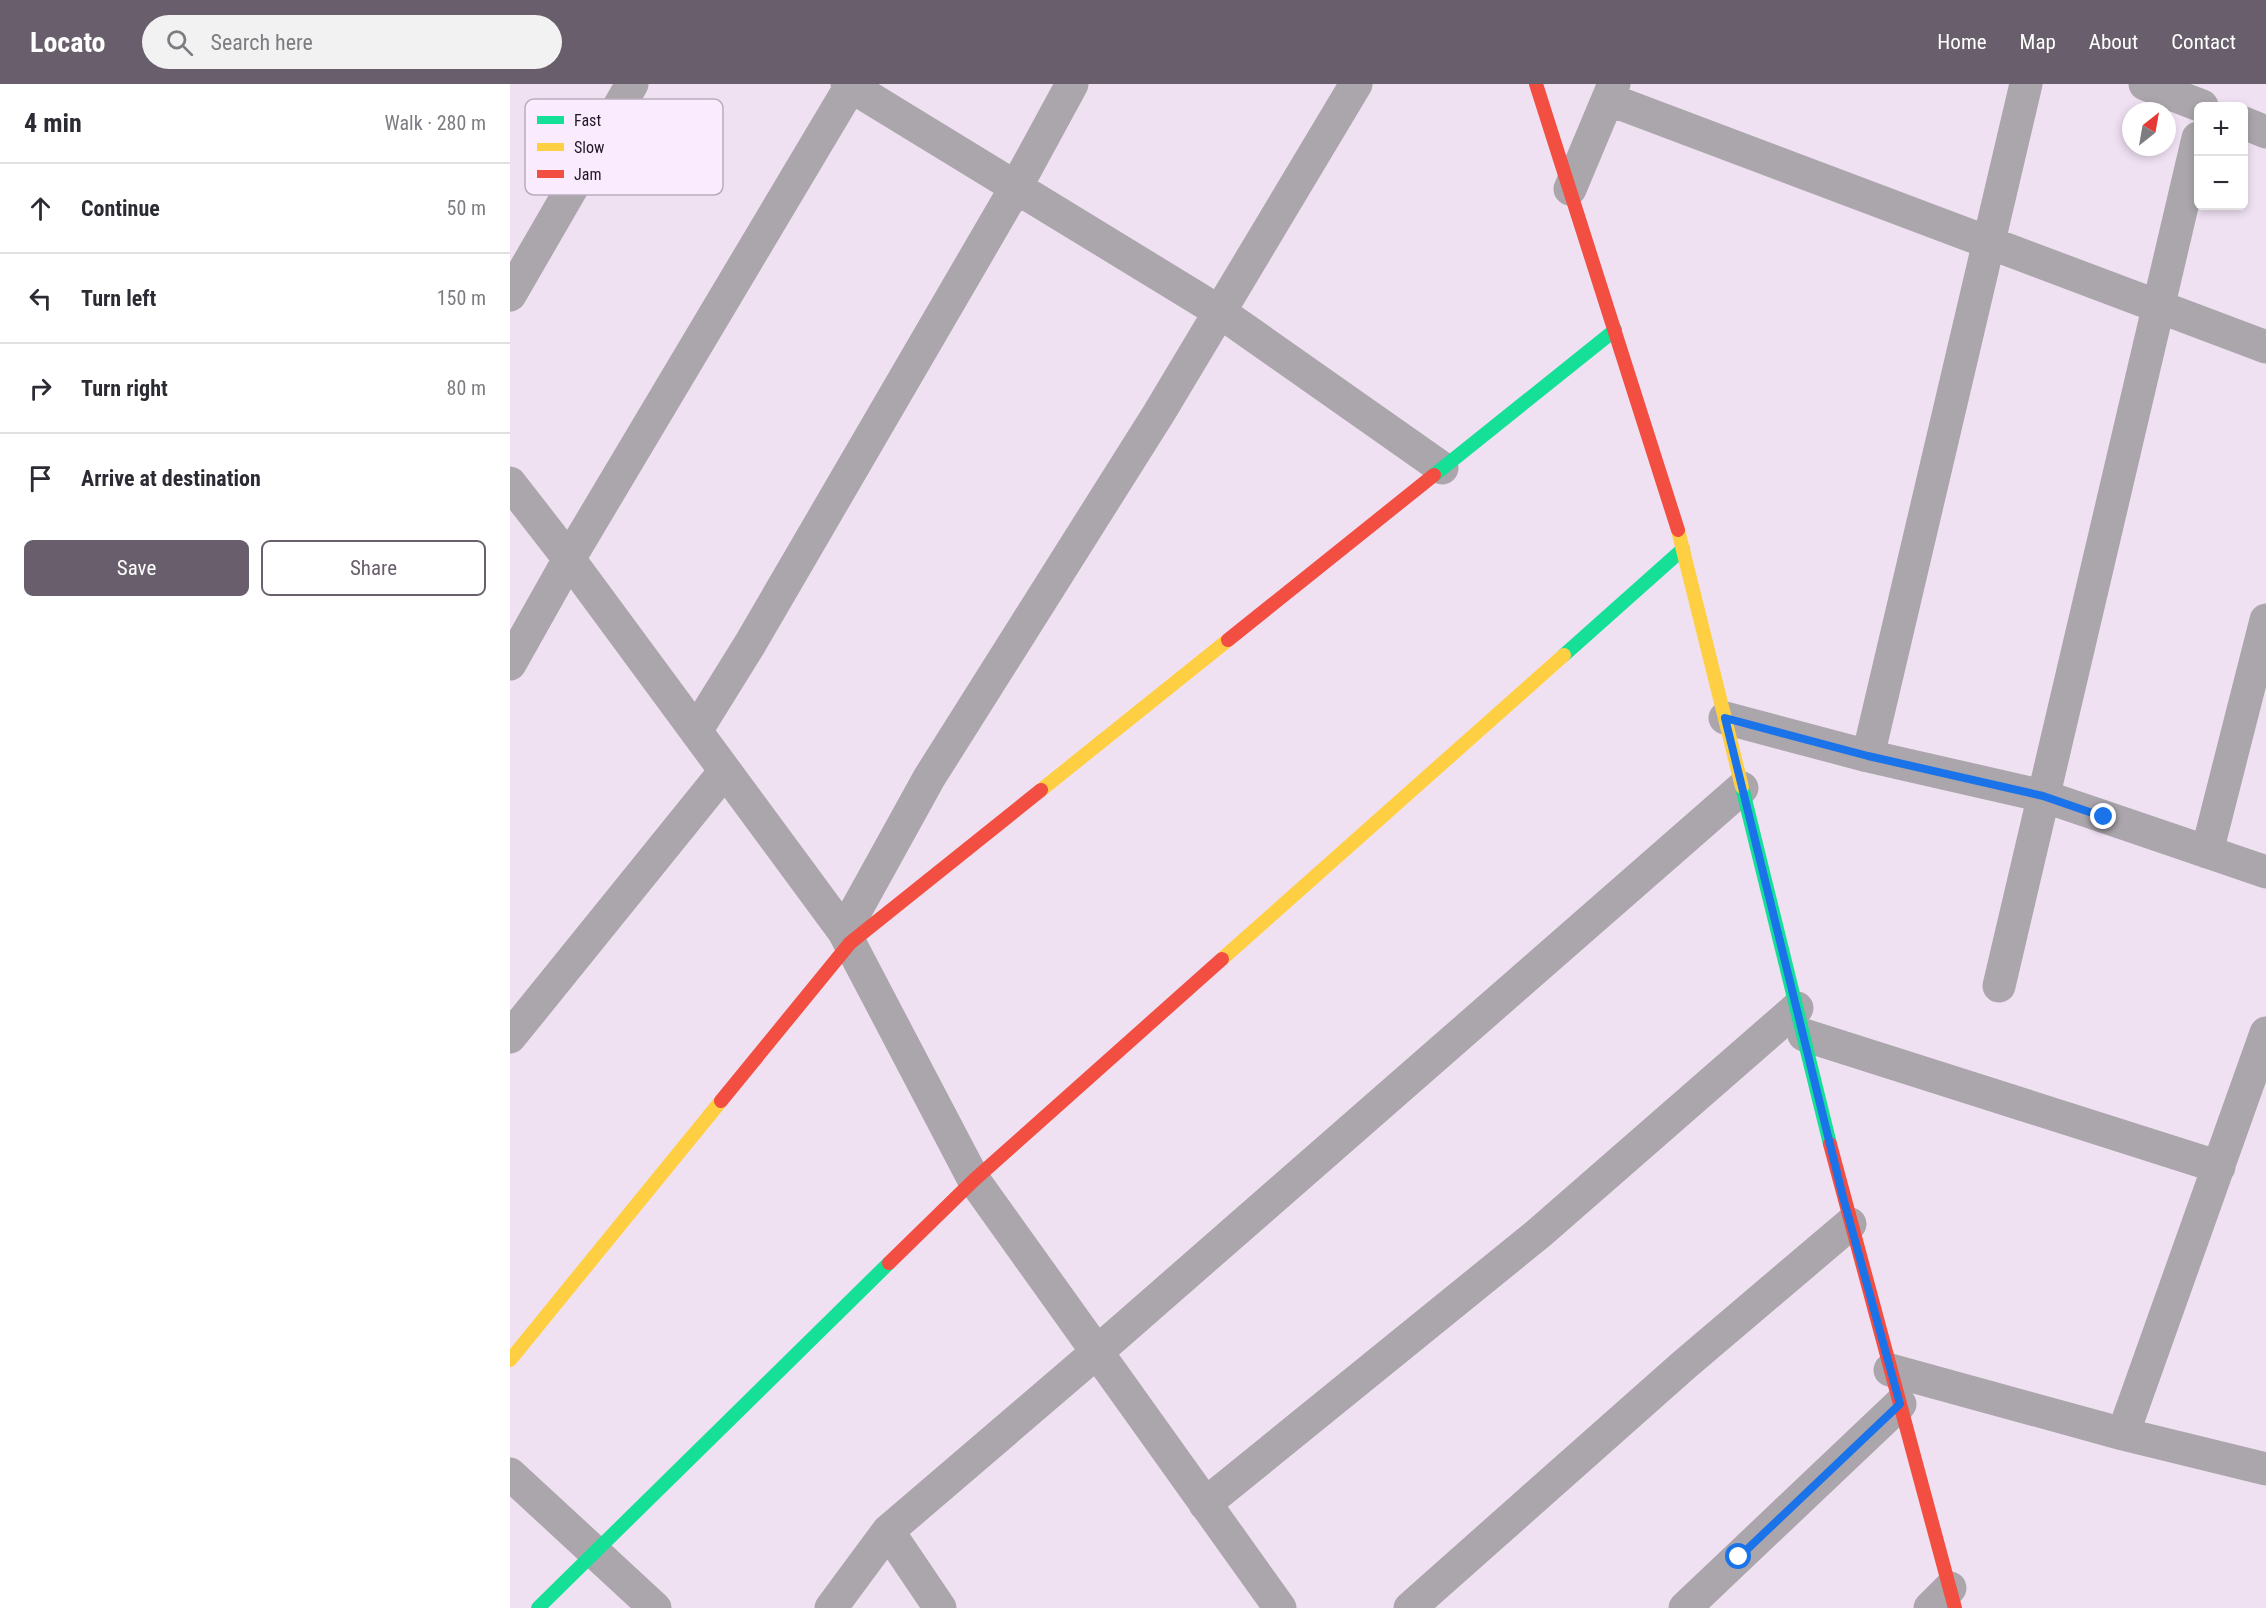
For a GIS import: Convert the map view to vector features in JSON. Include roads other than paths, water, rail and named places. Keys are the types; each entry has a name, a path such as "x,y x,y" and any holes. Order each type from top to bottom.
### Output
{"street":[{"path":"623,99 632,84"},
{"path":"696,731 750,644 1016,187 1072,84"},
{"path":"510,1360 847,937 929,778 1159,413 1356,84"},
{"path":"1536,84 1683,549 1850,1224 1900,1404 1945,1602"},
{"path":"1868,756 2026,84"},
{"path":"2145,84 2194,102"},
{"path":"2205,102 2212,84"},
{"path":"510,664 569,559 850,85 1220,312 1442,468"},
{"path":"1570,189 1611,91 1989,243 2266,347"},
{"path":"2248,125 2266,132"},
{"path":"1998,986 2195,156"},
{"path":"510,295 568,195"},
{"path":"847,937 1615,330"},
{"path":"510,483 569,559 847,937 974,1180 1280,1608"},
{"path":"538,1608 974,1180 1683,549"},
{"path":"2207,852 2266,620"},
{"path":"1725,718 1868,756 2043,796 2266,872"},
{"path":"510,1037 725,771"},
{"path":"831,1608 888,1531 1097,1352 1742,788"},
{"path":"1800,1022 2219,1167"},
{"path":"1205,1504 1800,1022"},
{"path":"2123,1434 2266,1033"},
{"path":"1410,1608 1684,1365 1850,1224"},
{"path":"1890,1370 2123,1434 2266,1469"},
{"path":"1685,1608 1900,1404"},
{"path":"510,1474 655,1608"},
{"path":"888,1531 940,1608"}]}
